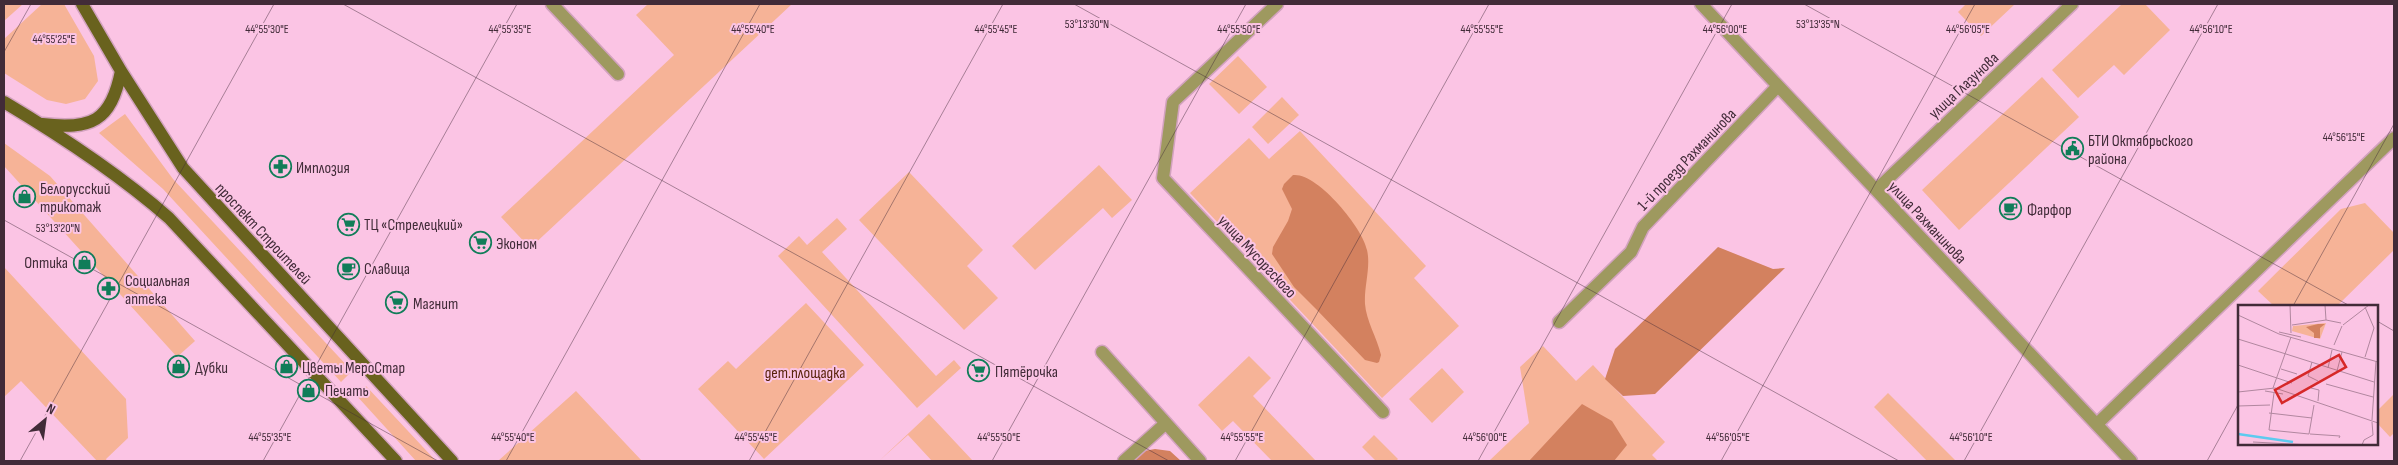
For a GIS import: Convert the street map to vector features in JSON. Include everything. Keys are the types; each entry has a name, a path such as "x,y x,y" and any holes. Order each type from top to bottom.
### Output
{"main road":[{"name":"проспект Строителей","path":"82,4 121,71 183,168 452,461"},
{"path":"40,123 69,127 86,124 99,117 110,106 117,92 121,71"},
{"path":"4,102 40,123 141,193 169,218 396,461"}],"street":[{"path":"552,4 618,74"},
{"name":"улица Мусоргского","path":"1278,4 1173,102 1163,178 1383,412"},
{"name":"улица Рахманинова","path":"1701,4 2131,461"},
{"name":"улица Глазунова","path":"1876,190 2072,4"},
{"name":"1-й проезд Рахманинова","path":"1559,322 1631,252 1643,227 1778,86"},
{"path":"2097,424 2394,138"},
{"path":"1102,352 1200,461"},
{"path":"1124,461 1166,423"}],"green space":[{"path":"4,4 23,4 4,21"},
{"path":"42,4 64,4 94,56 98,81 85,99 66,104 47,100 4,73 4,39"},
{"path":"648,4 792,4 530,248 501,217 674,55 636,15"},
{"path":"1966,4 2015,4 1981,36 1958,12"},
{"path":"2122,4 2145,4 2170,30 2124,75 2114,65 2078,98 2052,70"},
{"path":"1238,56 1267,87 1239,114 1209,84"},
{"path":"2042,77 2079,117 1959,230 1922,190"},
{"path":"1282,97 1299,115 1268,144 1252,127"},
{"path":"125,114 173,179 352,371 341,382 163,189 99,133"},
{"path":"1300,131 1426,266 1414,278 1459,326 1382,398 1190,193 1249,138 1269,159"},
{"path":"4,143 50,176 195,341 177,357 4,166"},
{"path":"1099,165 1132,200 1112,218 1103,208 1035,270 1012,246"},
{"path":"909,172 983,250 967,266 998,298 964,330 859,220"},
{"path":"2365,203 2394,233 2394,250 2338,305 2273,305 2258,291 2341,209"},
{"path":"837,218 847,229 822,252 936,376 954,360 961,368 917,408 778,256 799,236 807,245"},
{"path":"4,267 126,399 128,438 106,459 107,461 97,461 21,381 4,397"},
{"name":"дет.площадка","path":"806,303 864,365 764,459 698,389 728,361 736,369"},
{"path":"1543,346 1576,381 1593,365 1665,442 1652,455 1658,461 1489,461 1529,423 1520,367"},
{"path":"1249,356 1271,378 1253,396 1316,461 1272,461 1233,421 1222,431 1198,405"},
{"path":"1442,368 1464,392 1432,423 1409,399"},
{"path":"366,386 436,461 416,461 356,395"},
{"path":"576,391 642,461 498,461"},
{"path":"1888,393 1956,461 1927,461 1874,407"},
{"path":"2394,394 2394,433 2390,437 2378,424 2378,410"},
{"path":"929,414 973,461 932,461 908,435 879,461"},
{"path":"1374,435 1398,459 1396,461 1376,461 1362,447"}],"shaded area":[{"path":"1293,175 1303,176 1326,192 1338,203 1364,240 1368,256 1365,304 1367,316 1381,355 1377,363 1365,360 1294,287 1272,254 1273,247 1288,221 1292,209 1282,189 1284,184"},
{"path":"1718,247 1773,269 1785,268 1655,394 1623,396 1605,379 1615,349"},
{"path":"1582,404 1612,421 1627,445 1614,461 1529,461"},
{"path":"1155,449 1170,451 1181,461 1133,461 1144,451"}],"place":[{"name":"БТИ Октябрьского района","path":"2072,149"},
{"name":"Имплозия","path":"280,167"},
{"name":"Белорусский трикотаж","path":"24,197"},
{"name":"Фарфор","path":"2011,209"},
{"name":"ТЦ «Стрелецкий»","path":"348,224"},
{"name":"Эконом","path":"480,243"},
{"name":"Оптика","path":"84,262"},
{"name":"Славица","path":"348,268"},
{"name":"Социальная аптека","path":"109,289"},
{"name":"Магнит","path":"397,303"},
{"name":"Дубки","path":"179,367"},
{"name":"Цветы МероСтар","path":"286,367"},
{"name":"Пятёрочка","path":"979,371"},
{"name":"Печать","path":"309,390"}]}
